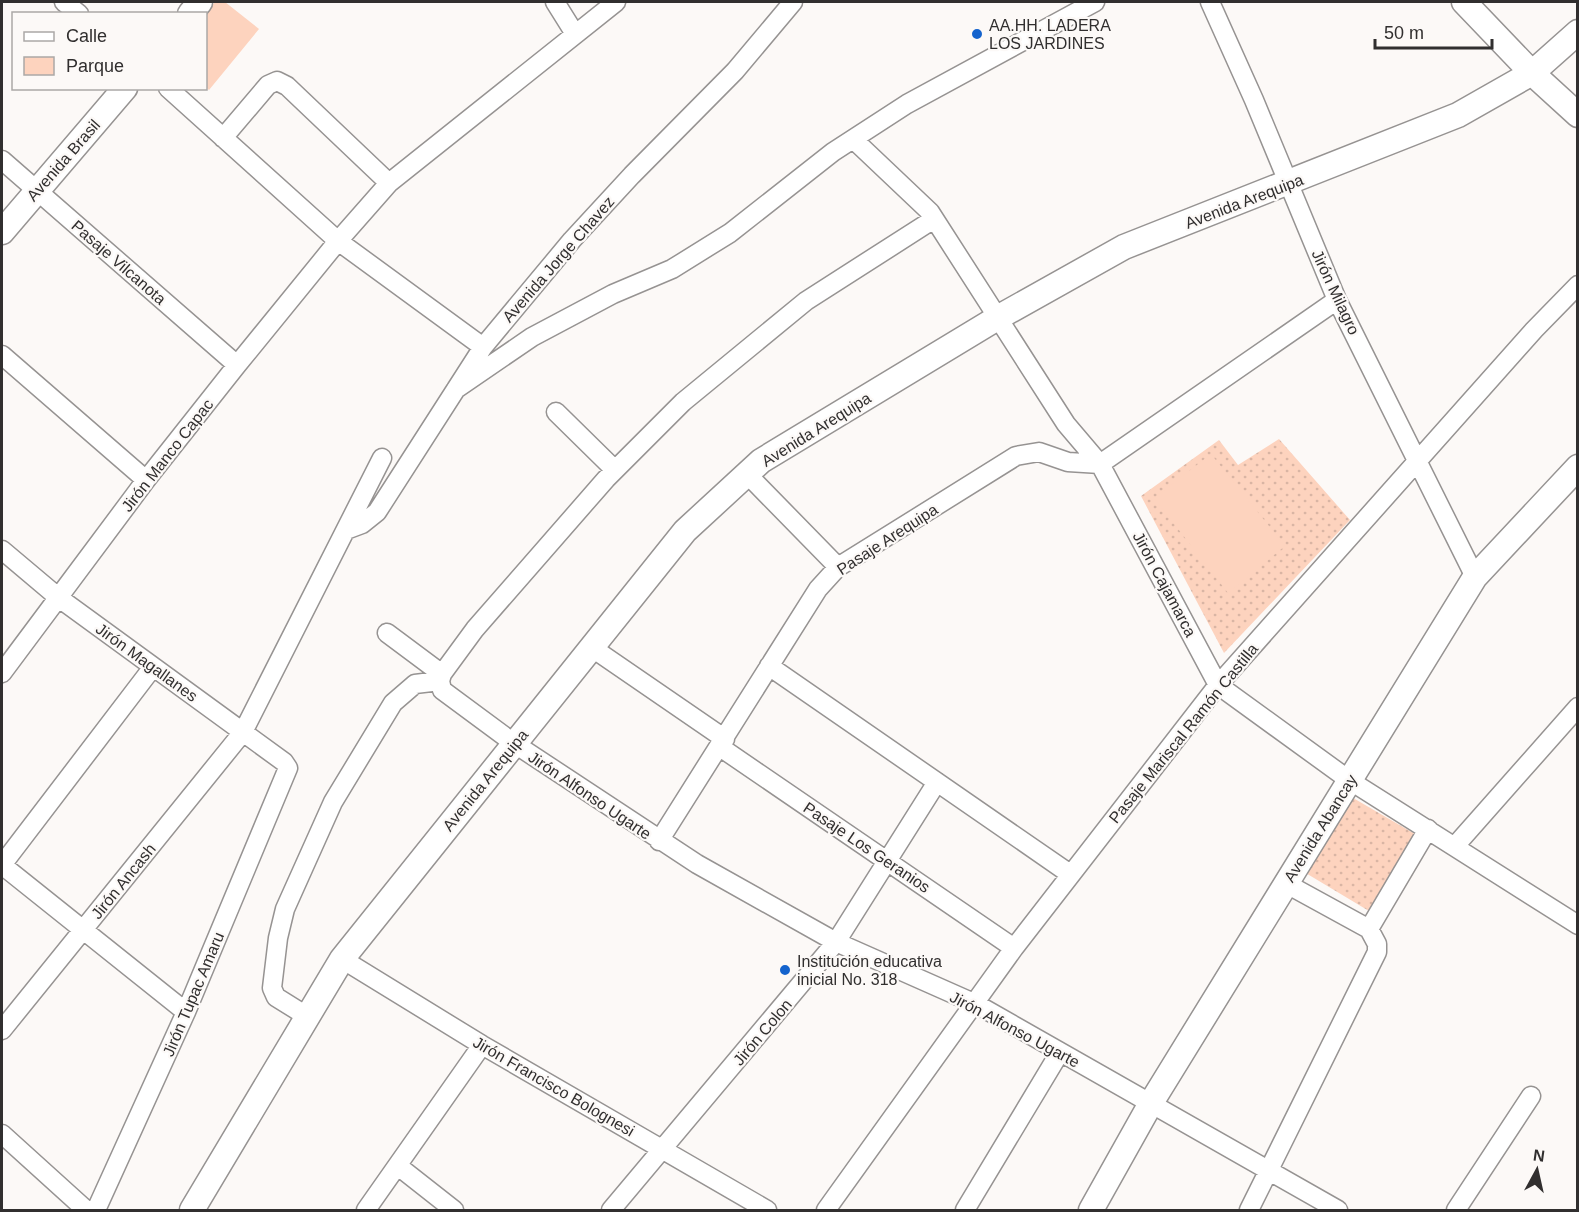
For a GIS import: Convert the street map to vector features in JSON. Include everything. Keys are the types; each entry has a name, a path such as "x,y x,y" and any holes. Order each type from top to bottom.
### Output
{"main road":[{"path":"1470,3 1532,73 1578,115"},
{"name":"Avenida Arequipa","path":"192,1210 342,959 685,531 761,461 999,316 1124,247 1289,184 1458,115 1532,73 1578,32"},
{"name":"Avenida Brasil","path":"2,232 123,90"},
{"name":"Avenida Abancay","path":"1091,1210 1151,1103 1475,578 1578,467"}],"street":[{"path":"64,2 76,12"},
{"path":"555,2 575,34"},
{"name":"Jirón Manco Capac","path":"2,673 146,480 338,241 389,183 616,2"},
{"name":"Avenida Jorge Chavez","path":"346,530 362,524 377,512 483,347 572,240 632,175 735,71 793,2"},
{"path":"456,389 532,337 613,294 672,269 730,233 853,139 918,98 1095,2"},
{"name":"Jirón Milagro","path":"1210,2 1337,300 1419,461 1475,578"},
{"path":"223,138 268,85 277,81 286,86 389,183"},
{"path":"170,90 338,241 483,347"},
{"name":"Jirón Cajamarca","path":"853,139 913,195 934,219 999,316 1066,424 1100,464 1218,686 1349,780 1578,925"},
{"name":"Pasaje Vilcanota","path":"2,160 237,365"},
{"path":"308,1017 276,997 272,988 278,938 285,909 333,802 393,703 415,684 441,678 475,629 615,471 683,402 766,332 848,272 934,219"},
{"name":"Pasaje Mariscal Ramón Castilla","path":"826,1210 1014,948 1218,686 1534,330 1578,285"},
{"path":"1100,464 1337,300"},
{"path":"2,355 146,480"},
{"path":"556,412 615,471"},
{"name":"Pasaje Arequipa","path":"659,841 818,589 838,567 1016,456 1040,452 1068,462 1100,464"},
{"name":"Jirón Ancash","path":"2,1030 243,732 382,458"},
{"path":"747,474 838,567"},
{"name":"Jirón Magallanes","path":"2,550 59,598 284,762 288,768 286,776"},
{"name":"Jirón Alfonso Ugarte","path":"387,633 441,678 442,690 452,698 515,744 659,841 836,942 976,1004 1338,1210"},
{"name":"Pasaje Los Geranios","path":"591,647 722,743 1014,948"},
{"path":"769,666 1070,874"},
{"path":"153,667 2,865 186,1012"},
{"path":"1455,846 1578,707"},
{"name":"Jirón Tupac Amaru","path":"96,1210 186,1012 286,776"},
{"name":"Jirón Colon","path":"611,1210 836,942 937,782"},
{"path":"1249,1210 1377,952 1373,937 1428,829"},
{"path":"1285,883 1373,937"},
{"name":"Jirón Francisco Bolognesi","path":"342,959 482,1045 767,1210"},
{"path":"366,1210 482,1045"},
{"path":"964,1210 1060,1052"},
{"path":"1456,1210 1531,1096"},
{"path":"2,1134 86,1210"},
{"path":"398,1166 454,1210"}],"green space":[{"path":"215,2 225,2 259,29 209,90 207,88 207,12"},
{"path":"1279,439 1350,520 1224,653 1141,496 1219,440 1238,465"},
{"path":"1211,454 1285,546 1228,593 1154,498"},
{"path":"1348,795 1415,834 1369,911 1304,872"}],"place":[{"name":"AA.HH. LADERA LOS JARDINES","path":"977,34"},
{"name":"Institución educativa inicial No. 318","path":"785,970"}]}
